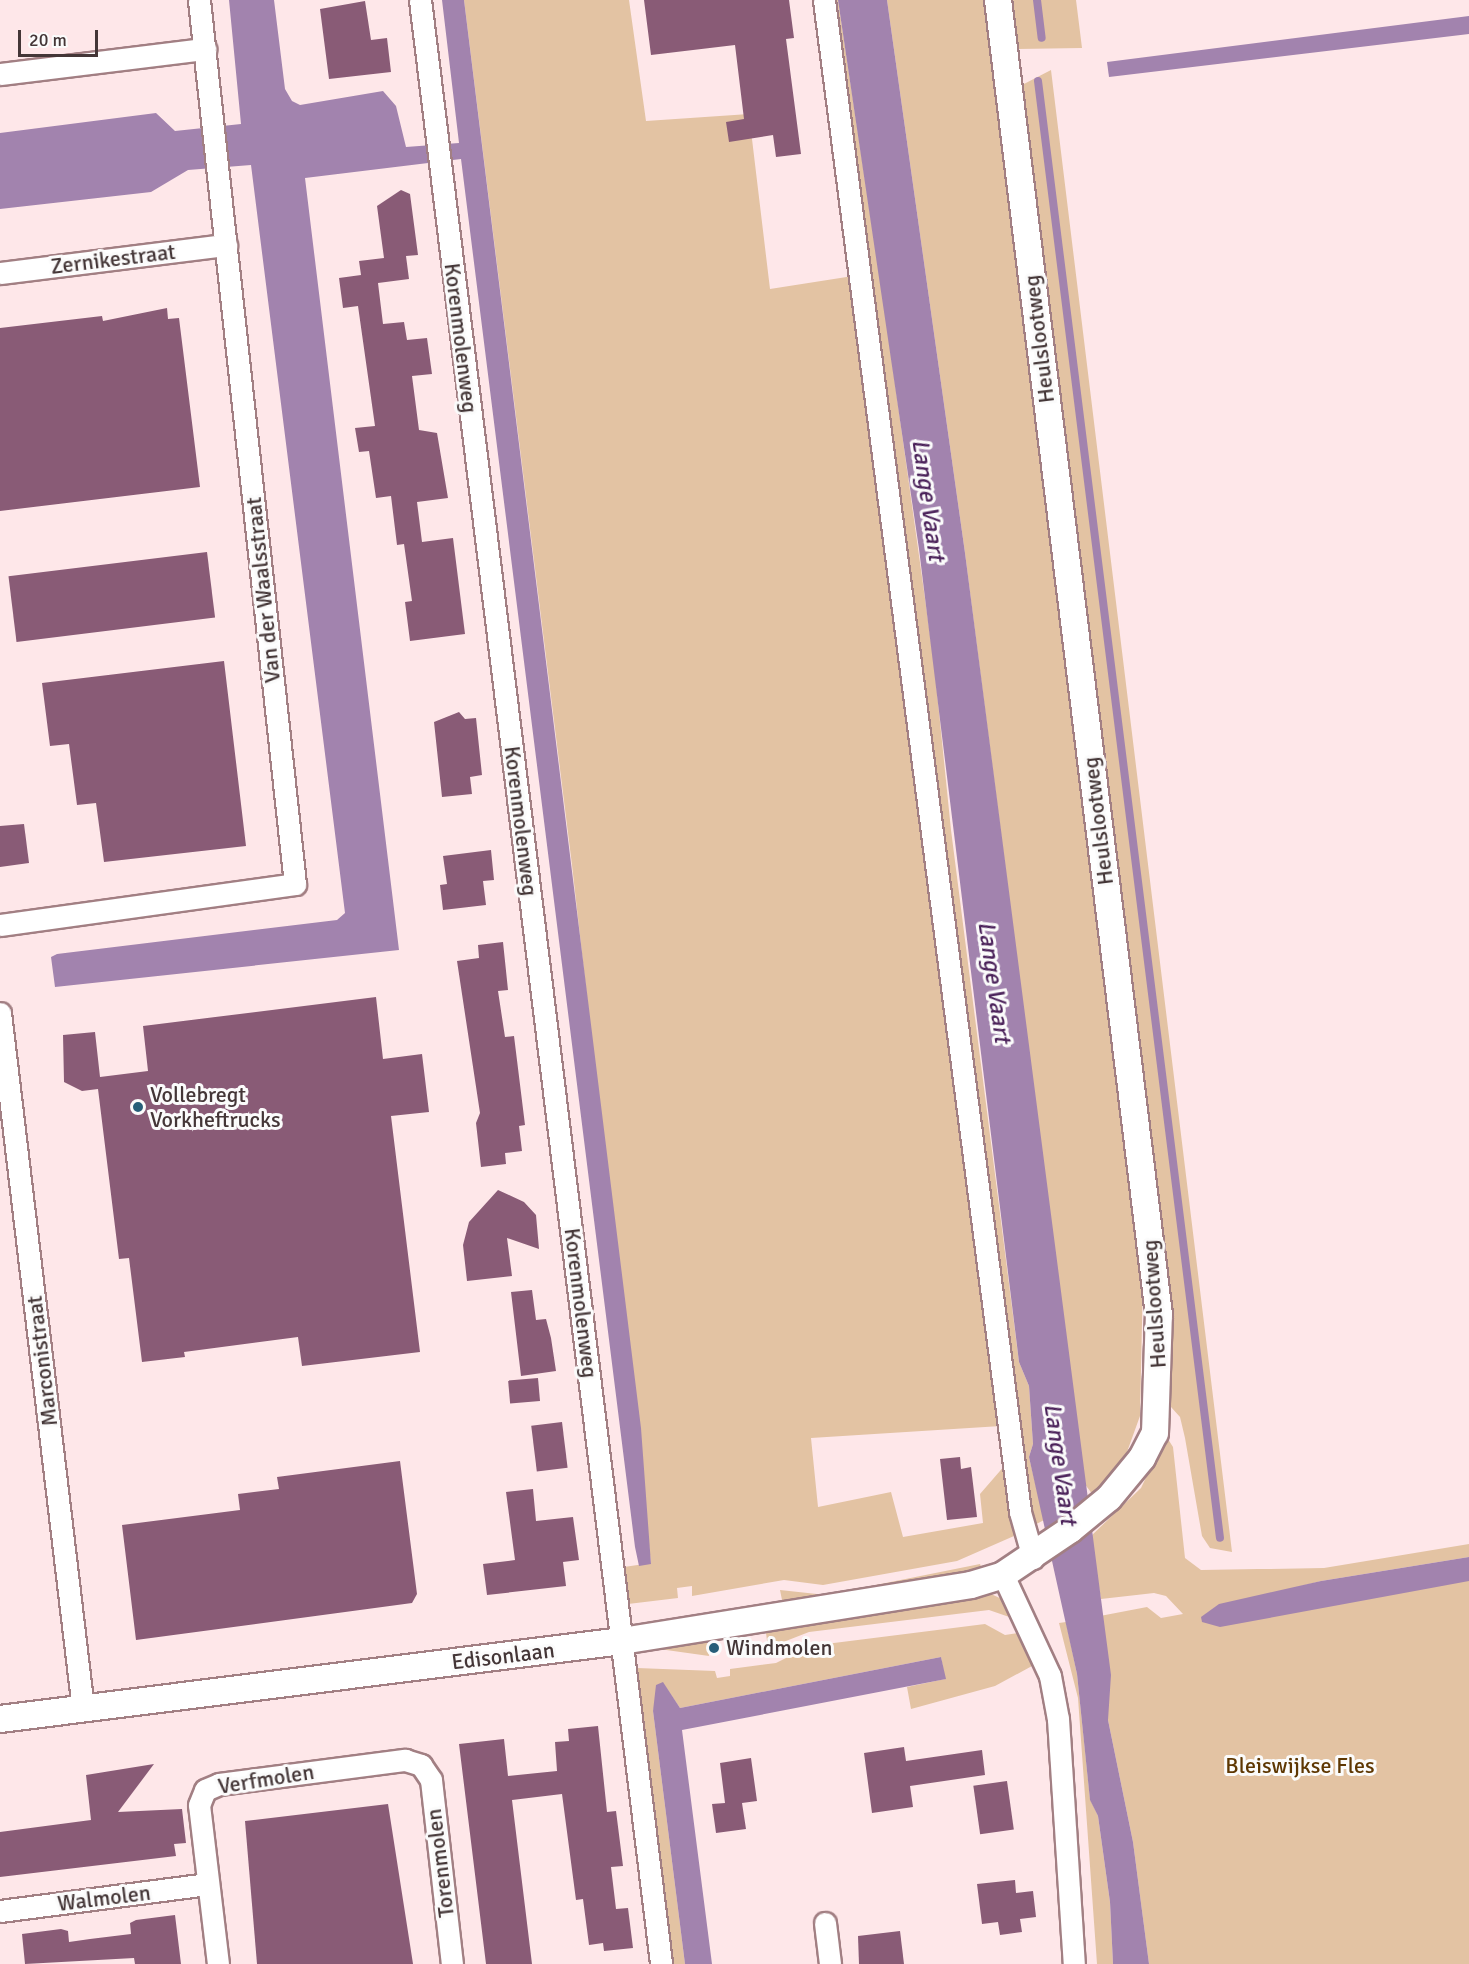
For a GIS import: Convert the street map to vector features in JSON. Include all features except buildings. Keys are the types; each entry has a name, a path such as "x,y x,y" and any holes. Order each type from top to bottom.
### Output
{"street":[{"name":"Van der Waalsstraat","path":"0,925 295,884 199,0"},
{"name":"Korenmolenweg","path":"420,0 622,1641"},
{"path":"824,0 1020,1512 1033,1558"},
{"name":"Heulslootweg","path":"998,0 1159,1315 1155,1433 1109,1498 1033,1558 1003,1575"},
{"path":"0,74 205,49"},
{"name":"Zernikestraat","path":"0,273 226,245"},
{"name":"Marconistraat","path":"0,1013 83,1708"},
{"path":"1003,1575 1050,1676 1058,1719 1074,1964"},
{"name":"Edisonlaan","path":"0,1719 622,1641 924,1594 1003,1575"},
{"path":"622,1641 661,1964"},
{"name":"Verfmolen","path":"207,1884 199,1805 205,1790 219,1784 405,1760 421,1765"},
{"name":"Torenmolen","path":"421,1765 431,1780 452,1964"},
{"path":"207,1884 218,1964"},
{"name":"Walmolen","path":"0,1911 207,1884"},
{"path":"825,1923 830,1964"}],"green space":[{"path":"464,0 629,0 646,121 749,114 770,289 853,276 1001,1426 811,1438 818,1507 891,1492 903,1537 983,1523 980,1494 1006,1464 1014,1536 957,1561 823,1585 784,1580 692,1596 692,1586 677,1588 678,1598 628,1604 624,1567 651,1563 572,865"},
{"path":"829,0 838,0 887,326 934,663 951,830 1019,1362 1029,1386 1033,1444 1029,1457 1044,1520 1029,1528"},
{"path":"887,0 985,0 1143,1276 1140,1416 1127,1452 1093,1495 1084,1483 965,553"},
{"path":"1011,0 1076,0 1082,48 1018,49"},
{"path":"1051,70 1232,1552 1210,1548 1202,1536 1180,1417 1171,1407 1166,1257 1023,104 1022,85"},
{"name":"Bleiswijkse Fles","path":"1166,1436 1173,1447 1185,1558 1201,1570 1324,1568 1469,1544 1469,1557 1321,1581 1212,1609 1469,1566 1469,1964 1149,1964 1133,1842 1108,1720 1100,1616 1147,1607 1161,1618 1183,1614 1166,1596 1154,1593 1101,1599 1090,1537 1141,1488"},
{"path":"980,1564 982,1569 973,1572 783,1605 780,1590 826,1595"},
{"path":"991,1594 1004,1600 1015,1619 989,1610 809,1632 768,1648 766,1633"},
{"path":"1066,1622 1077,1674 1090,1799 1098,1816 1110,1902 1113,1964 1097,1964 1078,1698 1059,1623"},
{"path":"985,1624 1005,1635 1018,1633 1032,1666 995,1686 911,1709 907,1687 945,1679 941,1657 680,1708 663,1683 653,1711 685,1964 673,1964 637,1668 715,1671 717,1678 730,1676 730,1669 776,1663 810,1646"},
{"path":"707,1641 709,1656 652,1648"}],"water":[{"path":"229,0 274,0 285,89 292,101 300,105 383,91 396,106 406,147 459,143 442,0 464,0 641,1428 651,1564 639,1566 635,1547 461,159 305,178 399,950 55,987 51,957 57,954 337,920 345,913 251,165 188,170 151,192 0,209 0,133 156,113 175,131 241,124"},
{"name":"Lange Vaart","path":"838,0 887,0 965,553 1111,1675 1108,1720 1133,1842 1149,1964 1113,1964 1110,1902 1098,1816 1090,1800 1077,1674 1029,1457 1033,1444 1029,1386 1019,1362 919,549"},
{"path":"1469,16 1469,34 1109,77 1107,62"},
{"path":"1469,1557 1469,1581 1220,1627 1202,1622 1201,1617 1219,1604 1321,1581"},
{"path":"941,1657 946,1679 682,1730 712,1964 685,1964 653,1711 656,1685 663,1682 680,1708"}],"waterway":[{"path":"1037,0 1042,38"},
{"path":"1038,81 1220,1538"}],"place":[{"name":"Vollebregt Vorkheftrucks","path":"138,1107"},
{"name":"Windmolen","path":"714,1648"}]}
